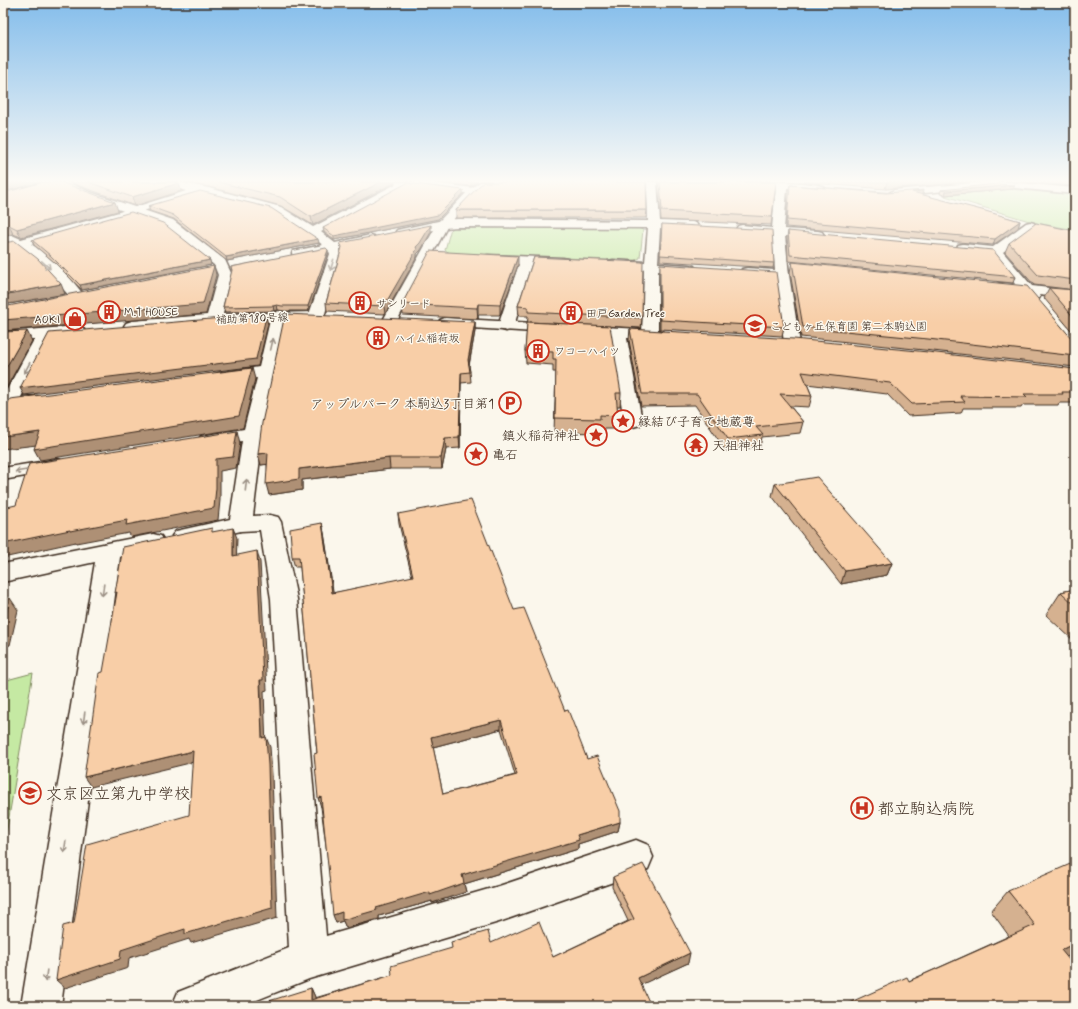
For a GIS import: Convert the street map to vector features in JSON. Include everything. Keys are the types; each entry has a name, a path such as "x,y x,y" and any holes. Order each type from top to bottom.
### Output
{"street":[{"path":"3,248 71,229"},
{"path":"177,229 220,263 223,269 225,275 214,318"},
{"path":"308,229 328,242 331,247"},
{"path":"312,232 317,229"},
{"path":"284,257 418,229"},
{"path":"391,320 440,229"},
{"path":"650,335 651,266 654,229"},
{"path":"734,229 832,236"},
{"path":"950,247 996,251 1031,229"},
{"path":"778,232 786,269 792,344"},
{"path":"3,235 22,243 48,266 78,297"},
{"name":"補助第180号線","path":"114,327 214,318 279,316 323,317 336,254 331,247"},
{"path":"996,251 1042,307"},
{"path":"425,255 441,256"},
{"path":"472,258 574,263"},
{"path":"506,326 527,261"},
{"path":"597,264 703,270"},
{"path":"208,272 238,266"},
{"path":"733,272 786,269"},
{"path":"989,286 1075,295"},
{"path":"63,300 94,294"},
{"path":"241,524 253,433 279,316"},
{"path":"430,322 674,336"},
{"path":"3,337 91,329"},
{"path":"618,333 633,421"},
{"path":"4,408 45,334"},
{"path":"211,378 266,371"},
{"path":"4,408 54,399"},
{"path":"190,443 253,433"},
{"path":"3,474 73,462"},
{"path":"3,574 241,524 270,522 284,599 309,960"},
{"path":"41,1006 109,551"},
{"path":"192,1006 309,960 499,904 636,857"}],"green space":[{"path":"451,229 643,230 640,258 633,261 450,253 445,250"},
{"path":"33,673 3,853 3,681"}],"building":[{"path":"71,229 171,229 210,260 80,285 51,256 32,240"},
{"path":"191,229 303,229 318,239 226,257"},
{"path":"324,229 368,229 334,236"},
{"path":"410,229 429,229 416,247 417,249 384,306 326,303 342,247 340,243"},
{"path":"662,229 772,230 774,263 660,255"},
{"path":"886,229 1009,229 995,239"},
{"path":"1028,229 1066,229 1075,231 1075,280 1038,275 1009,243"},
{"path":"788,231 993,250 1015,277 790,255"},
{"path":"15,241 38,259 61,284 3,295 3,243"},
{"path":"326,248 328,250 308,306 277,305 223,307 232,270 231,267"},
{"path":"430,251 518,256 500,305 478,304 477,308 402,304"},
{"path":"534,257 643,262 642,318 528,312 528,307 518,306"},
{"path":"792,262 1027,286 1075,341 1075,356 928,339 803,327"},
{"path":"660,264 776,272 784,327 660,320"},
{"path":"214,266 203,304 3,320 3,307"},
{"path":"1049,288 1075,290 1075,319"},
{"path":"285,314 475,322 468,360 470,372 461,373 459,437 445,438 441,458 389,458 299,469 299,479 266,484 268,453 258,454 262,423"},
{"path":"234,317 266,317 256,359 20,388 49,333"},
{"path":"527,322 610,326 621,393 616,393 618,416 600,415 600,419 555,418 556,359 553,359 553,352 525,351"},
{"path":"630,329 794,339 928,352 1075,369 1075,392 1062,392 1063,394 1024,394 1027,397 960,396 965,402 912,404 890,383 802,372 812,396 780,394 803,422 756,427 763,435 728,439 697,394 642,394"},
{"path":"27,331 3,373 3,332"},
{"path":"252,368 239,416 34,449 40,432 3,437 3,408 5,408 10,399"},
{"path":"237,431 233,457 216,459 214,508 126,525 127,520 3,544 3,508 16,505 29,464"},
{"path":"817,477 892,563 845,571 775,484"},
{"path":"471,500 514,610 524,608 565,711 568,710 587,759 597,756 620,811 620,822 577,835 579,840 462,875 464,883 430,895 430,892 342,920 342,912 333,915 321,797 318,798 314,754 317,753 299,557 292,557 290,529 322,523 332,593 413,576 398,514","holes":["501,720 517,775 443,794 431,737"]},
{"path":"212,528 212,532 233,528 233,556 257,551 263,680 260,680 262,738 266,737 268,765 272,908 185,934 185,929 121,950 120,959 56,980 63,926 74,923 87,844 189,815 193,751 84,777 99,673 103,672 123,547"},
{"path":"1075,589 1075,605 1061,592"},
{"path":"10,598 3,627 3,599"},
{"path":"1075,862 1075,943 1061,950 1075,967 1075,1006 842,1006 907,977 909,981 1035,925 1008,891"},
{"path":"643,864 690,953 638,978 651,1006 269,1006 269,1001 311,988 311,1000 392,975 391,966 452,948 451,942 488,931 491,943 539,922 553,957 634,919 613,877"}],"place":[{"name":"サンリード","path":"360,303"},
{"name":"M.T HOUSE","path":"109,312"},
{"name":"田戸Garden Tree","path":"571,313"},
{"name":"AOKI","path":"75,319"},
{"name":"こどもヶ丘保育園 第二本駒込園","path":"755,326"},
{"name":"ハイム稲荷坂","path":"378,338"},
{"name":"ワコーハイツ","path":"538,351"},
{"name":"アップルパーク 本駒込3丁目第1","path":"510,403"},
{"name":"縁結び子育て地蔵尊","path":"623,421"},
{"name":"鎮火稲荷神社","path":"596,435"},
{"name":"天祖神社","path":"696,445"},
{"name":"亀石","path":"476,454"},
{"name":"文京区立第九中学校","path":"30,793"},
{"name":"都立駒込病院","path":"862,808"}]}
